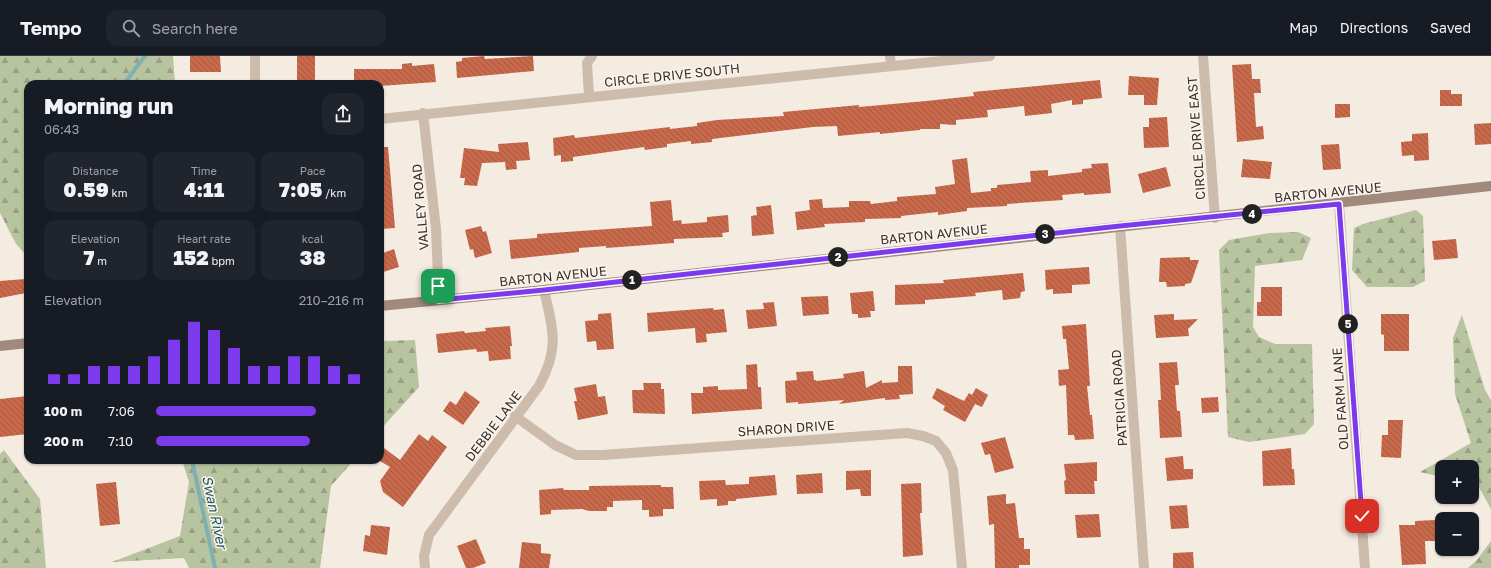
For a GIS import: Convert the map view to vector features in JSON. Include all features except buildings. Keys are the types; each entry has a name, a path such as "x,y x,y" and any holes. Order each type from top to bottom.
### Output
{"street":[{"path":"255,56 255,80"},
{"path":"589,96 587,63 592,56"},
{"name":"CIRCLE DRIVE SOUTH","path":"384,118 890,61 990,56"},
{"name":"CIRCLE DRIVE EAST","path":"1203,56 1215,218"},
{"name":"VALLEY ROAD","path":"423,113 436,228 439,300"},
{"name":"BARTON AVENUE","path":"384,306 544,290 1120,226 1215,218 1491,186"},
{"name":"OLD FARM LANE","path":"1339,204 1365,568"},
{"name":"PATRICIA ROAD","path":"1120,226 1144,568"},
{"name":"DEBBIE LANE","path":"425,568 424,556 429,535 515,416 539,386 548,370 553,352 554,336 544,290"},
{"path":"0,346 24,343"},
{"name":"SHARON DRIVE","path":"515,416 555,445 576,455 603,455 907,433 923,436 936,441 946,453 953,470 962,568"}],"green space":[{"path":"0,56 173,56 175,80 24,80 24,253 16,244 0,213"},
{"path":"1416,210 1423,216 1425,281 1413,287 1367,287 1352,270 1354,228 1363,224"},
{"path":"1298,232 1311,238 1302,260 1255,266 1253,327 1259,337 1275,344 1312,344 1314,424 1305,434 1249,442 1228,437 1219,250 1229,240 1269,233"},
{"path":"1462,315 1485,390 1491,400 1491,509 1479,488 1479,460 1441,460 1471,443 1455,394 1453,338"},
{"path":"415,340 419,387 384,426 384,341"},
{"path":"4,450 40,499 46,568 0,568 0,454"},
{"path":"1435,463 1435,475 1420,472"},
{"path":"183,464 350,464 331,486 320,568 189,568 184,558 112,562 180,536 189,482"},
{"path":"1491,541 1491,568 1468,568 1476,561"}],"waterway":[{"name":"Swan River","path":"127,80 145,56"},
{"name":"Swan River","path":"193,464 215,568"}],"route":[{"path":"438,286 439,300 544,290 1120,226 1215,218 1339,204 1362,516"}]}
